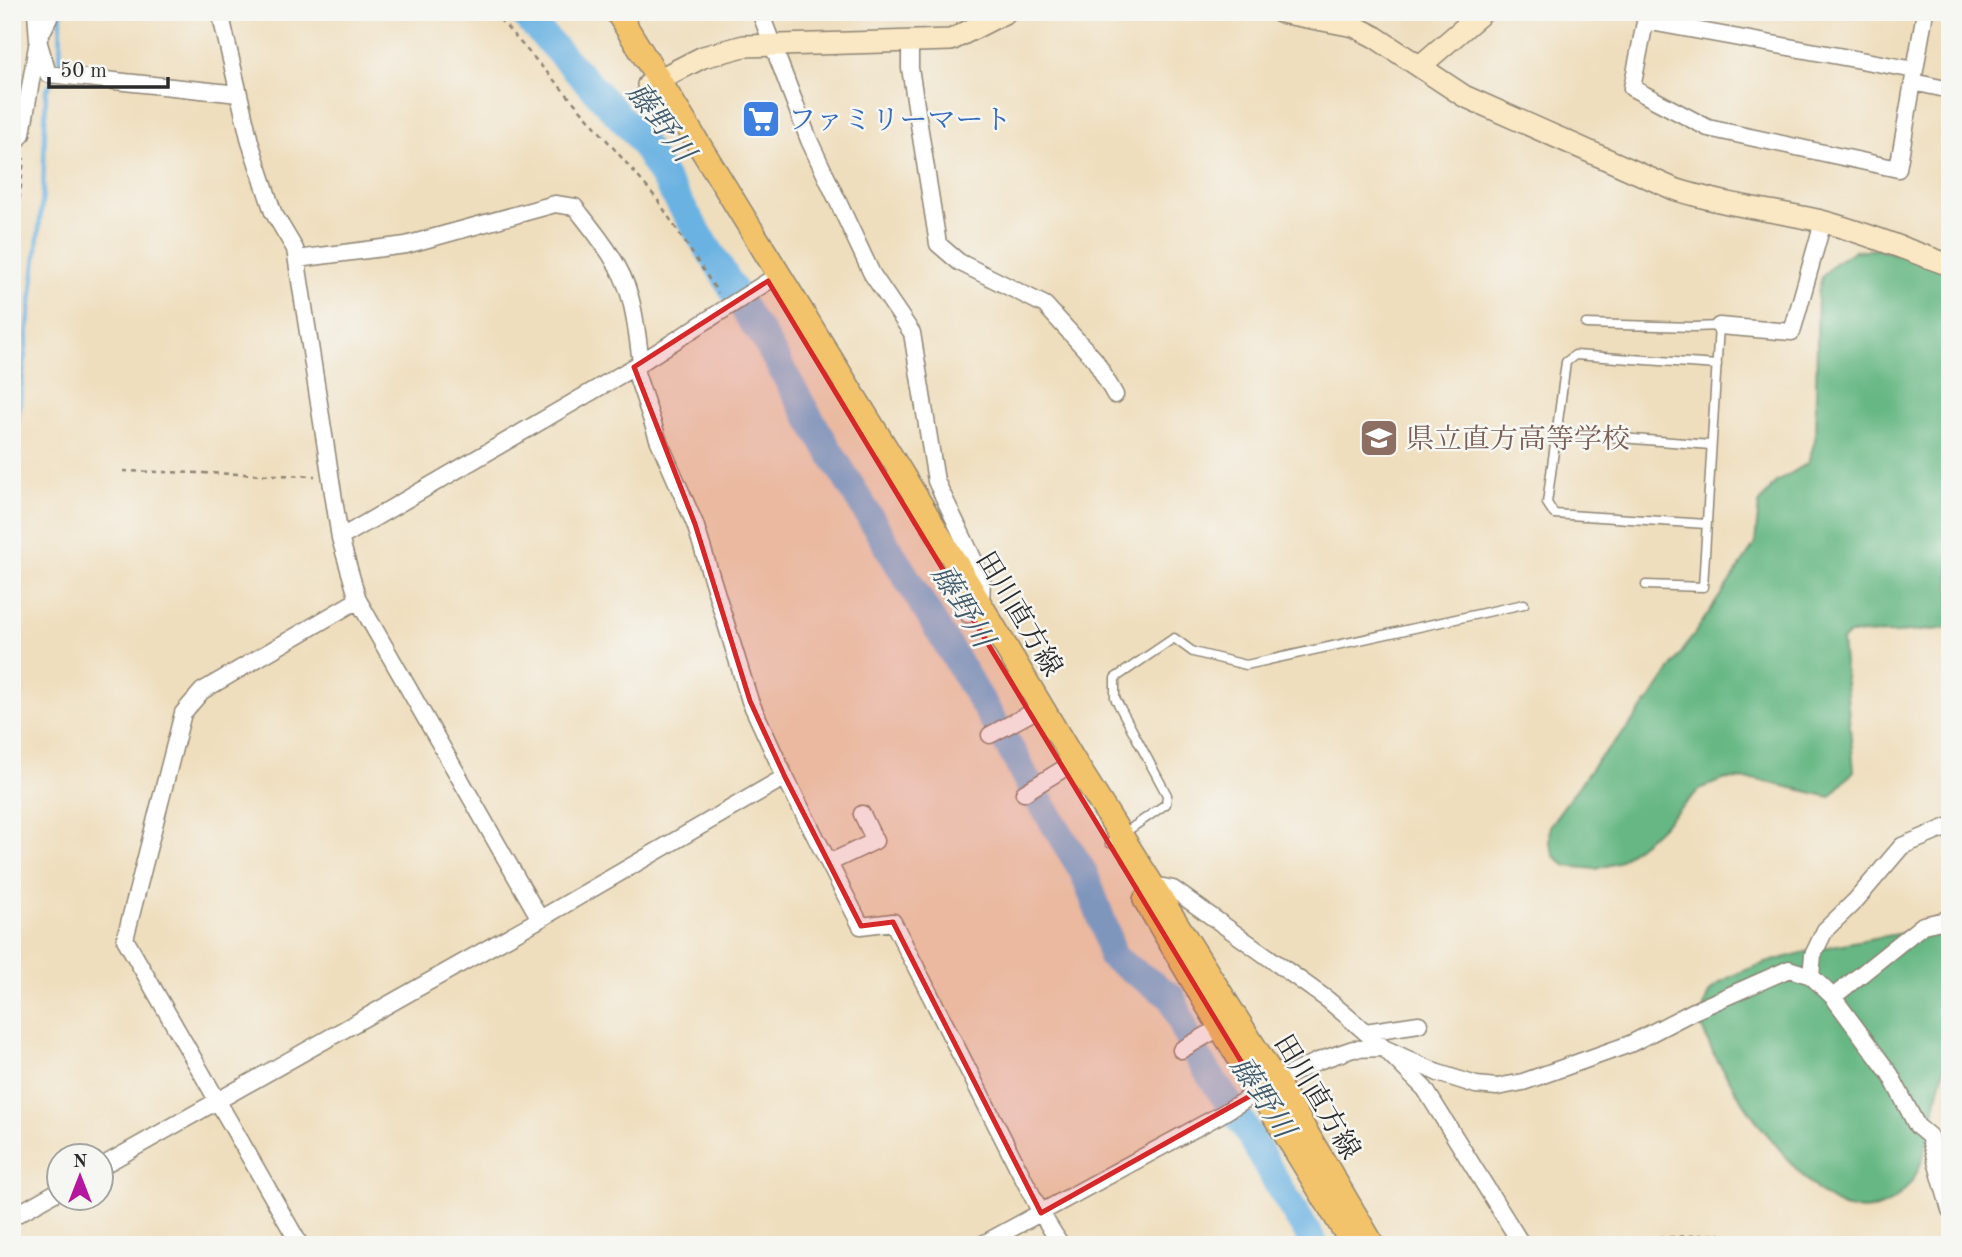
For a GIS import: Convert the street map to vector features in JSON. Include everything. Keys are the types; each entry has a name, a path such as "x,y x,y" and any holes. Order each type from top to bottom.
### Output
{"main road":[{"name":"田川直方線","path":"602,12 653,81"},
{"name":"田川直方線","path":"617,12 653,81 771,279 975,610 1074,761 1219,1027 1373,1245"},
{"name":"田川直方線","path":"975,610 1029,714 1063,770 1154,885 1263,1089 1353,1245"}],"street":[{"path":"36,12 38,40 48,74 239,94"},
{"path":"12,148 22,134 38,40 50,12"},
{"path":"220,12 250,142 273,212 295,249 340,538 358,600 540,919"},
{"path":"760,12 809,140 872,274 912,334 936,481 982,577 975,610"},
{"path":"653,81 703,57 744,46 951,40 1006,12"},
{"path":"1280,12 1354,26 1420,65 1464,96 1674,189 1709,200 1853,230 1950,265"},
{"path":"1420,65 1483,12"},
{"path":"1925,12 1914,76 1898,169 1708,128 1632,89 1646,17 1914,76 1950,90"},
{"path":"910,41 910,68 938,244 959,262 1045,305 1095,360 1115,396"},
{"path":"297,259 406,245 555,204 575,207 601,240 622,275 630,297 637,365 658,439 695,524 750,701 785,777 861,926 893,922 1041,1213 1061,1245"},
{"path":"1719,326 1793,332 1823,222"},
{"path":"340,538 637,365 771,279"},
{"path":"300,1245 125,939 183,713 202,691 358,600"},
{"path":"990,735 1029,714"},
{"path":"1024,793 1063,770"},
{"path":"116,1158 540,919 785,777"},
{"path":"829,863 875,841 862,814"},
{"path":"1811,976 1813,955 1825,930 1856,900 1902,846 1950,826"},
{"path":"1154,885 1173,889 1328,1000 1384,1048 1424,1089 1522,1245"},
{"path":"1833,997 1923,925 1950,919"},
{"path":"981,1245 1318,1060 1353,1049 1384,1048 1438,1073 1476,1084 1497,1087 1523,1082 1630,1044 1694,1011 1789,969 1811,976 1833,997 1890,1074 1917,1126 1929,1136 1950,1210"},
{"path":"1365,1032 1419,1024"},
{"path":"1181,1050 1219,1027"},
{"path":"12,1217 46,1198"}],"lane":[{"path":"1586,324 1719,326 1703,587 1646,585"},
{"path":"1706,524 1554,514 1547,503 1566,362 1575,355 1717,365"},
{"path":"1556,433 1712,445"},
{"path":"1116,838 1166,804 1167,795 1115,698 1115,678 1174,638 1193,652 1246,666 1524,604"},
{"path":"1522,1245 1569,1244"}],"path":[{"path":"493,12 657,200 727,307"},
{"path":"12,269 25,150 22,134"},
{"path":"123,471 331,476"},
{"path":"1569,1244 1720,1234"}],"highlighted area":[{"path":"768,281 1259,1091 1041,1213 893,922 861,926 785,777 750,701 695,524 634,367"}],"green space":[{"path":"1879,249 1950,268 1950,628 1849,634 1842,641 1854,771 1830,797 1758,780 1726,779 1701,788 1656,832 1617,863 1596,869 1566,866 1554,856 1549,841 1550,825 1597,761 1651,698 1755,544 1759,504 1775,483 1808,463 1815,441 1818,292 1822,277 1835,263 1854,251"},
{"path":"1916,931 1930,931 1950,939 1949,1043 1927,1144 1916,1174 1896,1198 1872,1209 1846,1208 1809,1182 1755,1119 1727,1077 1704,1033 1704,1007 1710,992 1724,980 1746,970 1806,952"}],"waterway":[{"path":"58,70 61,12"},
{"name":"藤野川","path":"521,12 637,135 761,333 1014,755 1035,796 1084,873 1106,931 1112,957 1172,997 1192,1049 1247,1130 1315,1245"},
{"path":"12,471 43,193 46,91 54,78"}],"place":[{"name":"ファミリーマート","path":"761,119"},
{"name":"県立直方高等学校","path":"1379,438"}]}
